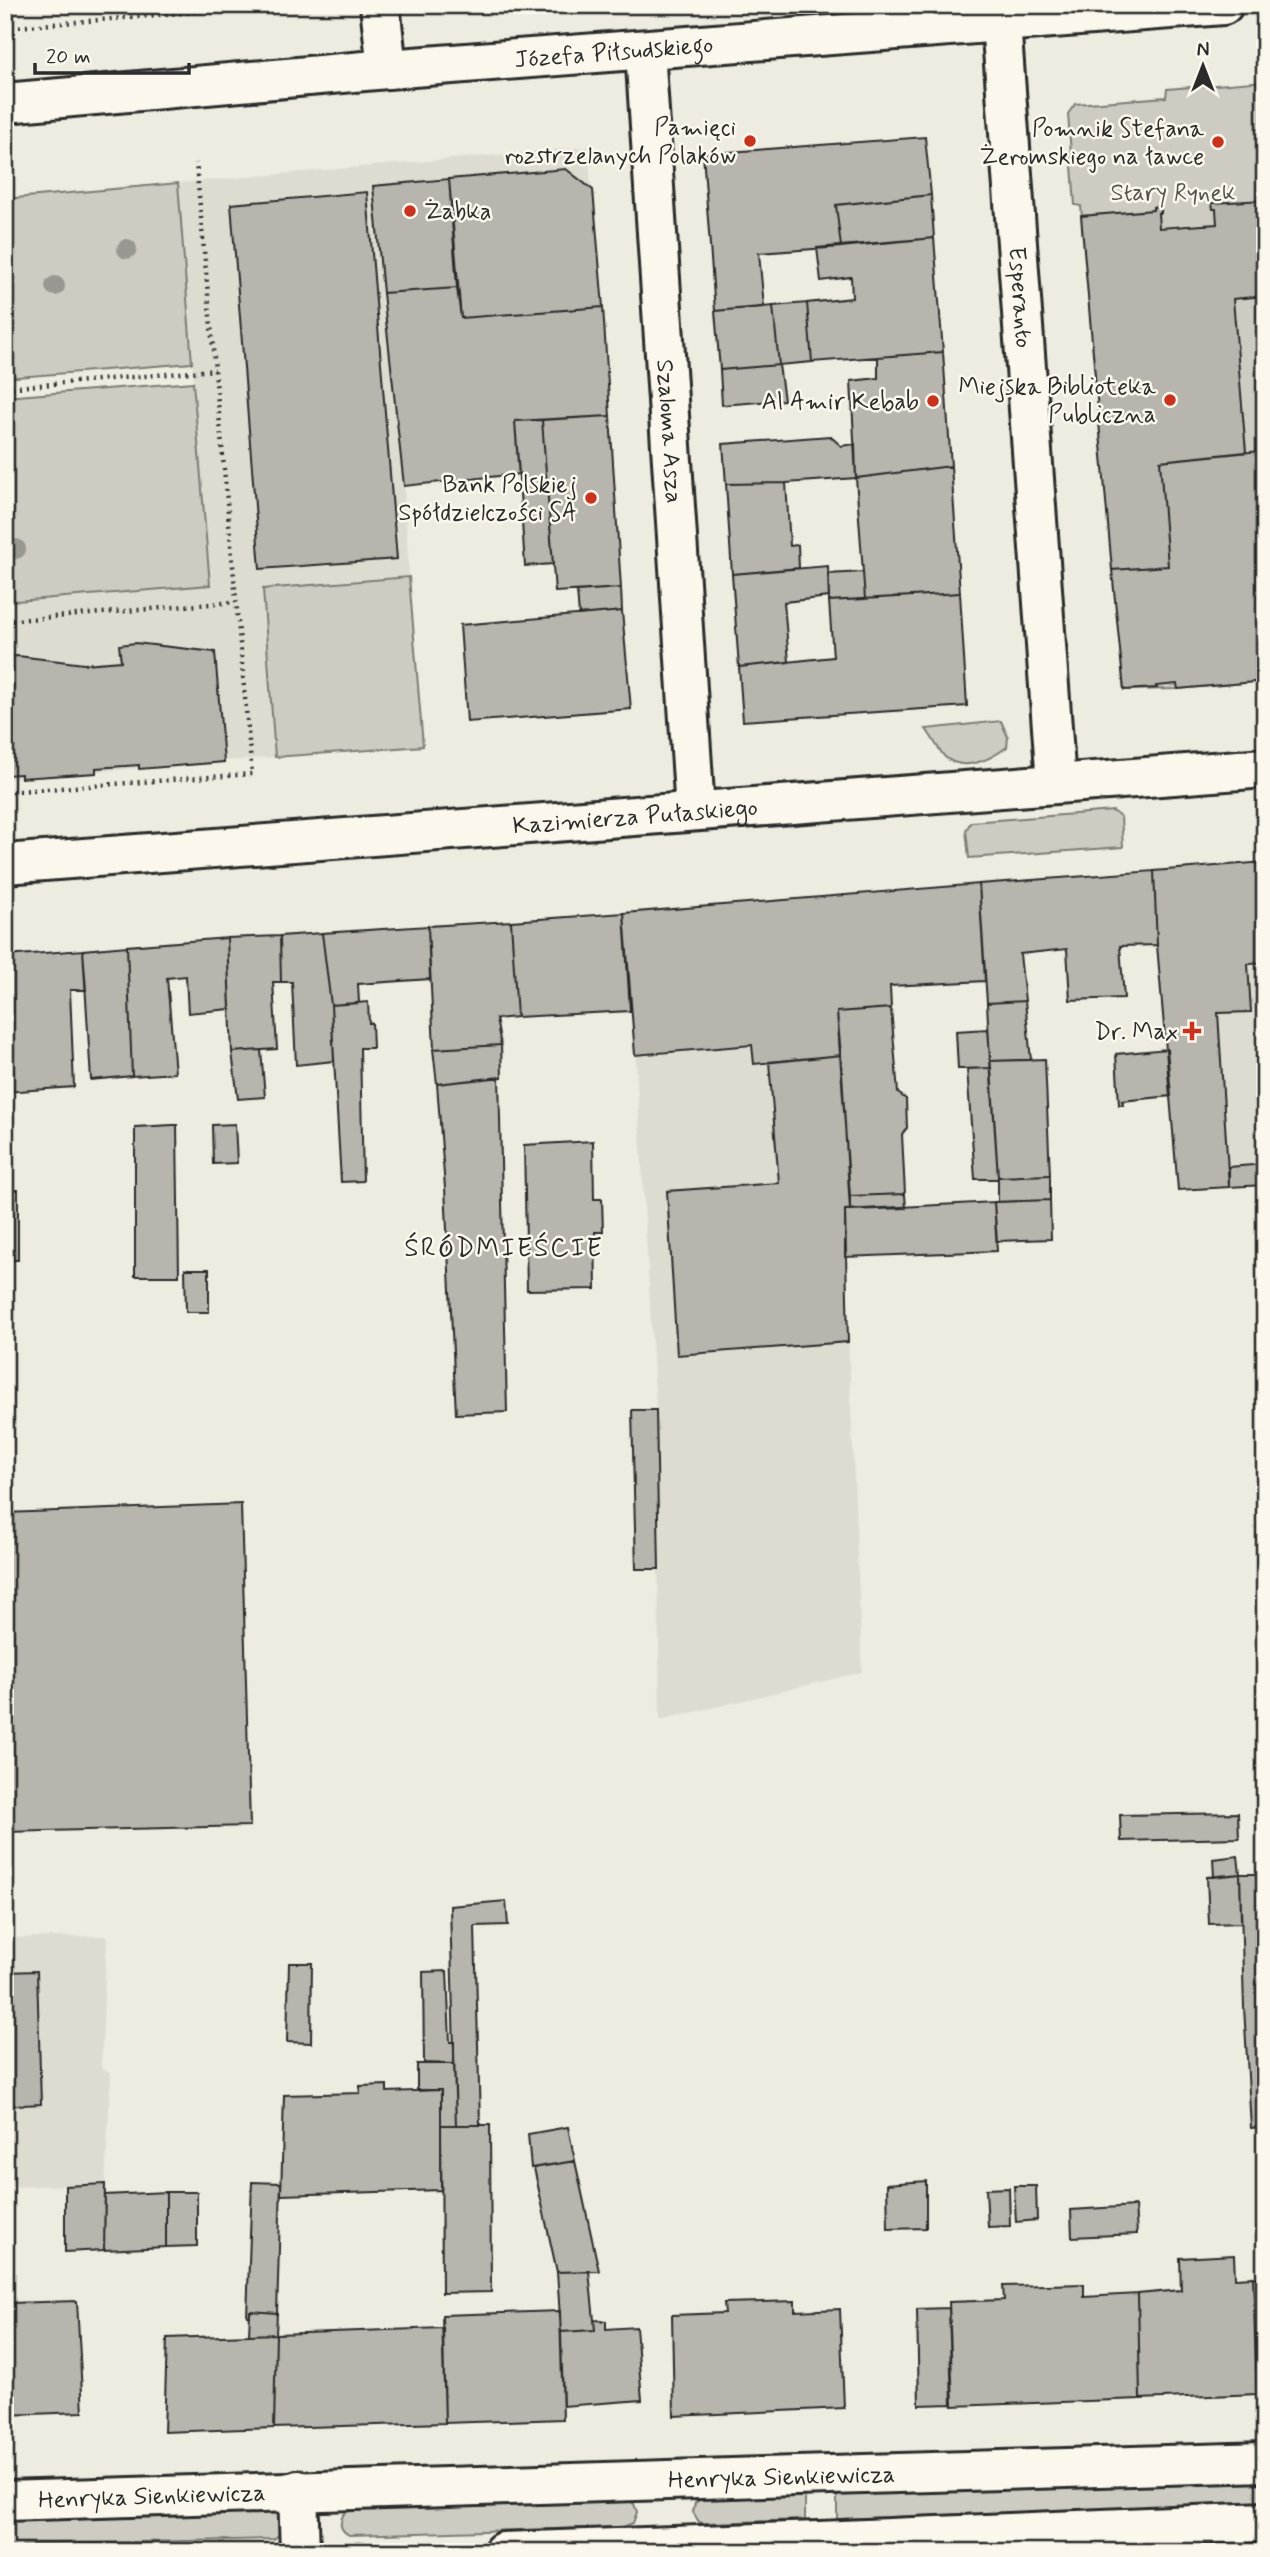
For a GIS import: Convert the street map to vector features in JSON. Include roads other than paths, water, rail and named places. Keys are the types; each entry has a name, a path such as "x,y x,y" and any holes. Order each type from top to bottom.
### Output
{"street":[{"path":"380,5 387,69"},
{"name":"Józefa Piłsudskiego","path":"5,103 387,69 1001,22 1074,11 1223,5"},
{"name":"Esperanto","path":"1001,22 1056,783"},
{"name":"Szaloma Asza","path":"645,50 695,811"},
{"name":"Kazimierza Pułaskiego","path":"5,864 1265,768"},
{"name":"Henryka Sienkiewicza","path":"5,2501 1265,2462"},
{"name":"Henryka Sienkiewicza","path":"298,2490 300,2552"},
{"path":"503,2552 1265,2522"}],"place":[{"name":"Pamięci rozstrzelanych Polaków","path":"750,141"},
{"name":"Pomnik Stefana Żeromskiego na ławce","path":"1218,142"},
{"name":"Żabka","path":"410,211"},
{"name":"Miejska Biblioteka Publiczna","path":"1170,400"},
{"name":"Al Amir Kebab","path":"933,401"},
{"name":"Bank Polskiej Spółdzielczości SA","path":"591,498"},
{"name":"Dr. Max","path":"1192,1031"}],"district":[{"name":"ŚRÓDMIEŚCIE","path":"504,1247"}],"park label":[{"name":"Stary Rynek","path":"1173,192"}]}
